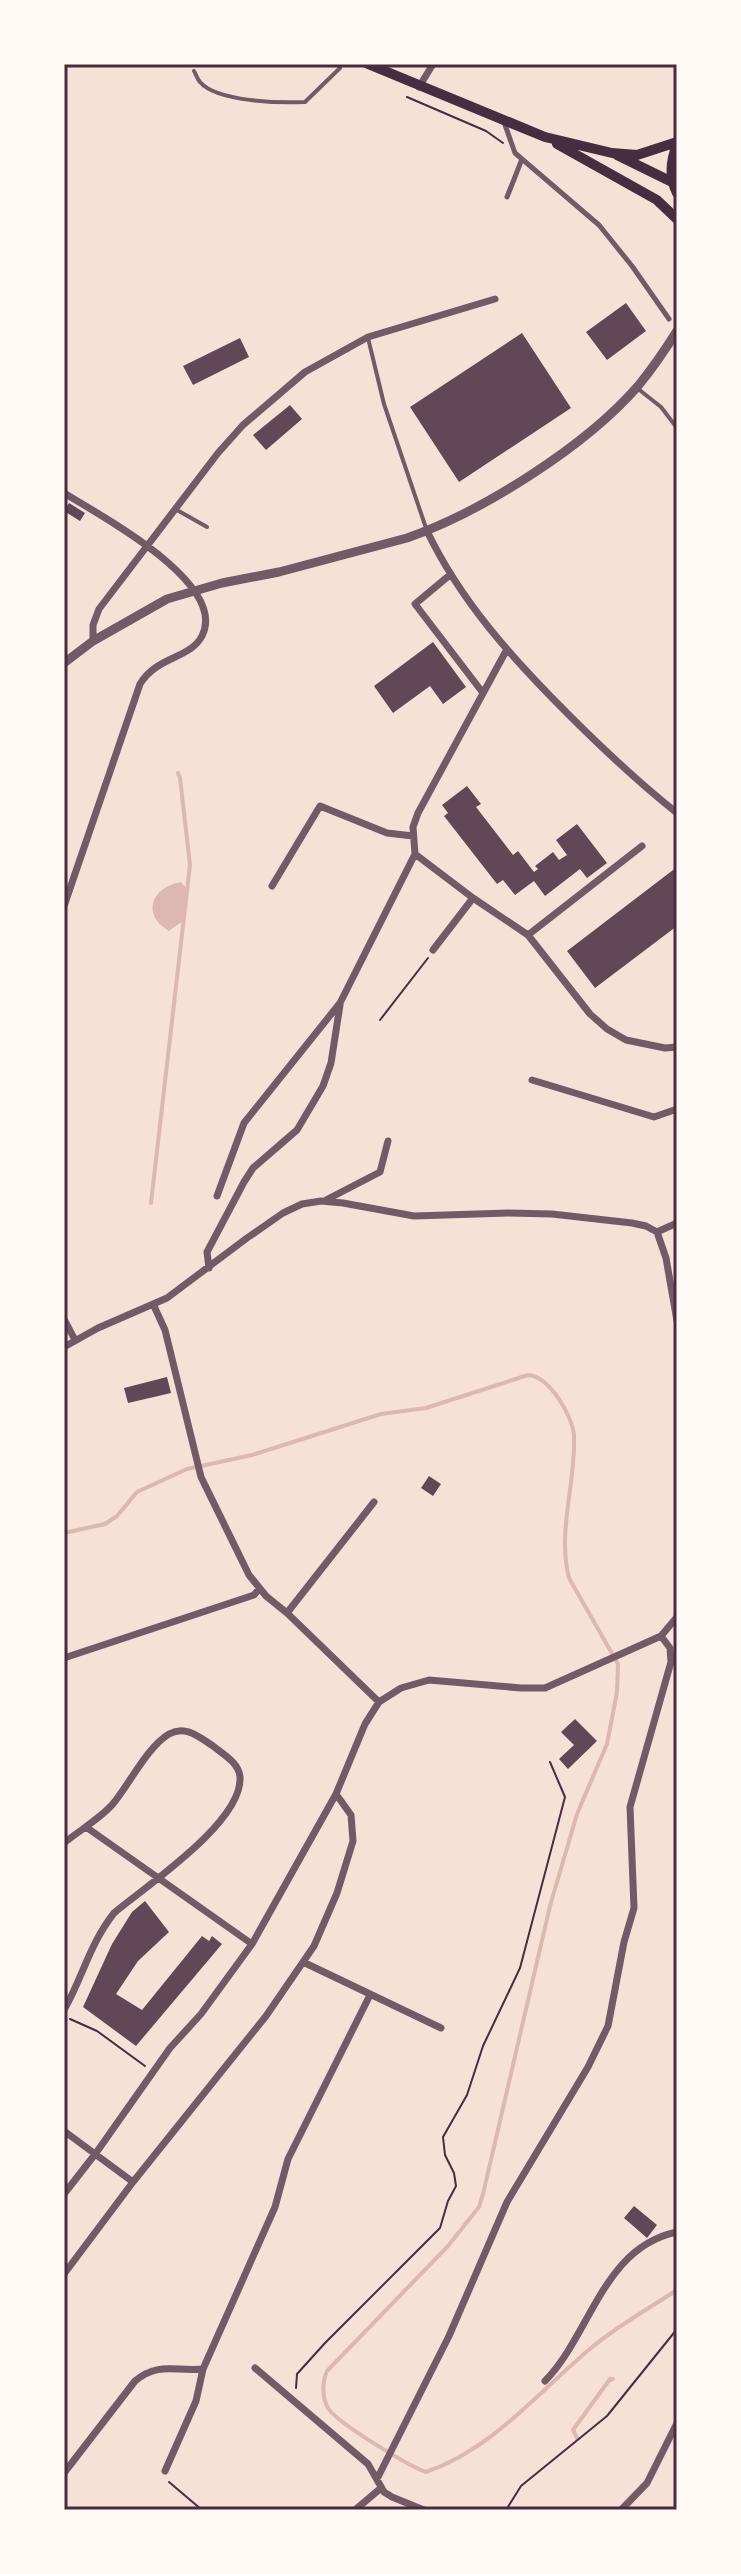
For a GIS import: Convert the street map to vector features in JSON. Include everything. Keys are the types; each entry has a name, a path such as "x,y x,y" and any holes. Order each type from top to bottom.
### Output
{"main road":[{"path":"368,64 545,137 612,153 637,155 677,144"},
{"path":"545,137 657,200 677,219"},
{"path":"674,188 671,160 677,144"},
{"path":"612,153 674,188"}],"street":[{"path":"419,87 433,64"},
{"path":"503,121 515,153 599,225 669,319"},
{"path":"507,197 522,159"},
{"path":"93,641 93,625 99,609 210,464 243,425 305,372 368,337 495,299"},
{"path":"66,658 167,599 368,550 427,531 498,495 552,460 613,412 637,388 677,331"},
{"path":"64,493 149,546 197,590 204,617 203,633 189,650 147,671 140,684 64,906"},
{"path":"427,531 451,574 506,651 629,774 677,813"},
{"path":"451,574 415,604 483,693"},
{"path":"217,1196 244,1123 340,1003 415,854 413,836 418,813 506,651"},
{"path":"272,886 320,806 387,833 413,836"},
{"path":"528,935 642,846"},
{"path":"415,854 528,935 590,1014 607,1029 626,1040 665,1048 677,1047"},
{"path":"433,950 473,898"},
{"path":"209,1268 207,1252 244,1182 253,1168 297,1130 323,1086 331,1063 340,1003"},
{"path":"532,1080 654,1117 677,1109"},
{"path":"324,1201 380,1172 388,1141"},
{"path":"64,1347 115,1320 154,1306 283,1213 302,1204 324,1201 414,1216 552,1214 646,1226 657,1232 666,1258 677,1321"},
{"path":"657,1232 677,1223"},
{"path":"666,1258 677,1261"},
{"path":"154,1306 165,1330 201,1477 249,1575 259,1589 379,1702"},
{"path":"64,1319 75,1340"},
{"path":"287,1613 374,1502"},
{"path":"64,1658 254,1595 259,1589"},
{"path":"64,2194 152,2072 201,2014 252,1944 336,1794 365,1724 379,1702 411,1683 429,1680 545,1688 661,1636 677,1617"},
{"path":"378,2477 449,2336 507,2202 588,2067 608,2026 624,1942 634,1908 630,1807 671,1662 670,1648 661,1636"},
{"path":"64,1843 112,1805 167,1735 180,1730 194,1733 235,1764 240,1776 231,1807 214,1829 105,1924 95,1939 64,2013"},
{"path":"64,2274 266,2016 324,1925 353,1841 351,1815 336,1794"},
{"path":"86,1827 252,1944"},
{"path":"303,1962 441,2028"},
{"path":"165,2471 196,2401 203,2369 275,2207 288,2159 370,1995"},
{"path":"64,2131 133,2182"},
{"path":"545,2381 557,2368 605,2286 631,2255 651,2240 676,2232"},
{"path":"255,2368 368,2464 378,2477 381,2488 392,2497 424,2510"},
{"path":"64,2473 135,2381 145,2373 156,2369 203,2369"},
{"path":"621,2510 647,2483 677,2423"},
{"path":"355,2510 381,2488"}],"lane":[{"path":"194,71 201,83 225,95 278,103 305,102 340,68"},
{"path":"368,337 384,404 427,531"},
{"path":"637,388 661,407 677,428"},
{"path":"177,510 207,527"}],"path":[{"path":"407,97 486,131"},
{"path":"380,1020 433,950"},
{"path":"295,2401 297,2374 440,2228 456,2186 454,2173 445,2155 443,2137 467,2095 483,2046 520,1968 565,1797 550,1762"},
{"path":"64,2013 97,2031 152,2072"},
{"path":"506,2510 521,2486 607,2416 677,2329"},
{"path":"165,2471 165,2478 202,2510"}],"shaded area":[{"path":"181,882 187,889 184,920 169,931 155,917 153,902 163,890"}],"building":[{"path":"626,303 646,331 607,360 586,332"},
{"path":"522,333 571,408 459,482 410,407"},
{"path":"240,338 249,357 193,385 183,366"},
{"path":"290,405 302,419 266,450 253,435"},
{"path":"69,503 85,513 80,521 64,511"},
{"path":"433,642 466,687 443,704 430,686 393,713 374,686"},
{"path":"467,786 481,804 476,807 513,855 518,851 534,872 538,869 535,866 553,852 559,860 567,855 556,840 577,824 607,863 587,878 580,869 545,896 534,881 515,895 503,880 497,884 444,816 448,813 442,805"},
{"path":"677,867 677,926 595,988 567,951"},
{"path":"167,1377 171,1393 128,1403 124,1388"},
{"path":"429,1476 441,1484 433,1496 421,1488"},
{"path":"575,1719 597,1741 568,1769 559,1759 574,1745 561,1732"},
{"path":"145,1901 169,1932 138,1961 116,1994 142,2010 202,1936 209,1941 212,1936 222,1944 136,2046 83,2007 112,1944 132,1912"},
{"path":"634,2206 657,2225 647,2238 624,2218"}],"waterway":[{"path":"151,1203 190,865 178,773"},
{"path":"64,1533 105,1524 117,1516 137,1492 187,1469 252,1455 381,1414 426,1408 528,1375 552,1389 565,1408 574,1436 565,1543 569,1578 618,1664 617,1692 607,1744 577,1814 550,1906 479,2207 448,2246 327,2371 325,2400 334,2415 358,2433 426,2472 450,2462 493,2435 601,2340 677,2290"},
{"path":"577,2438 573,2430 611,2380"}]}
